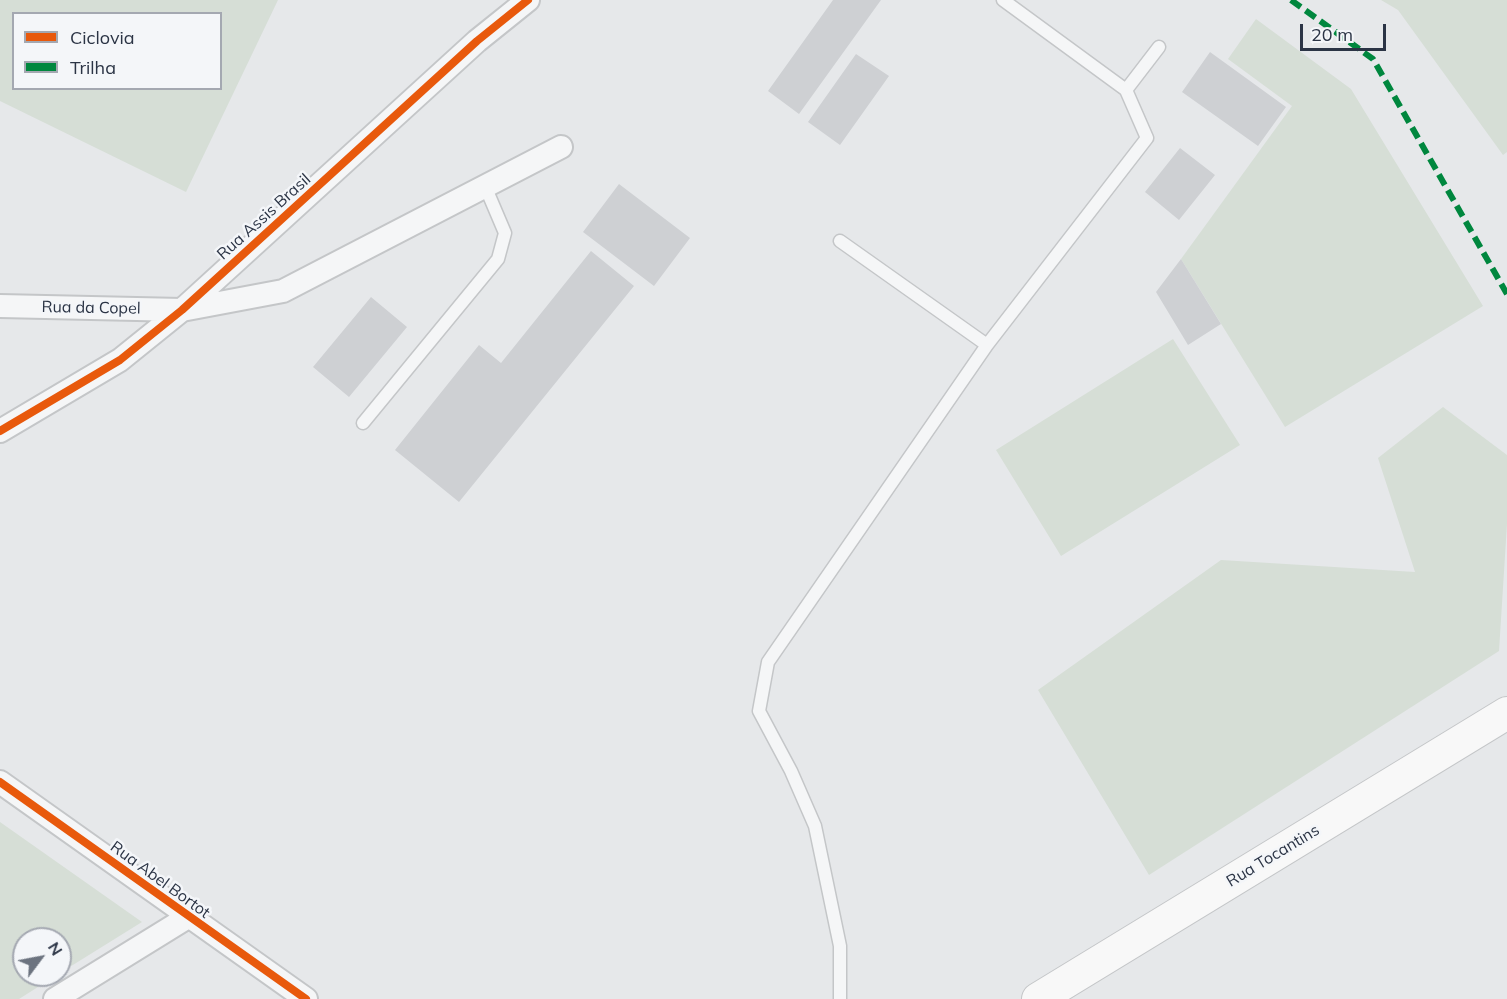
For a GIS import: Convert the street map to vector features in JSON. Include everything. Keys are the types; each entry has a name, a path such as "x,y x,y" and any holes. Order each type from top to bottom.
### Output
{"main road":[{"name":"Rua Tocantins","path":"1038,999 1507,713"}],"street":[{"name":"Rua Assis Brasil","path":"0,431 120,360 182,310 477,41 528,0"},
{"name":"Rua Assis Brasil","path":"182,310 283,291 561,147"},
{"name":"Rua da Copel","path":"0,306 182,310"},
{"name":"Rua Abel Bortot","path":"0,782 306,999"},
{"path":"55,999 188,917"}],"lane":[{"path":"840,999 840,946 815,826 791,771 759,711 768,662 987,345 1147,138 1126,90 1003,0"},
{"path":"1126,90 1159,46"},
{"path":"363,423 498,259 505,233 485,186"},
{"path":"840,241 987,345"}],"shaded area":[{"path":"0,0 278,0 186,192 0,101"},
{"path":"1381,0 1507,0 1507,152 1503,155 1398,10"},
{"path":"1256,19 1351,89 1483,306 1285,427 1181,259 1292,106 1228,59"},
{"path":"1173,339 1240,445 1061,556 996,450"},
{"path":"1443,407 1507,455 1507,524 1499,651 1149,875 1038,690 1221,560 1415,572 1378,458"},
{"path":"0,822 142,922 72,966 72,927 12,927 12,987 38,987 19,999 0,999"}],"building":[{"path":"833,0 881,0 799,114 768,91"},
{"path":"1210,52 1286,107 1258,146 1182,92"},
{"path":"856,54 889,76 840,145 808,122"},
{"path":"1180,148 1215,175 1179,220 1145,192"},
{"path":"619,184 690,238 654,286 583,232"},
{"path":"591,251 634,286 459,502 395,450 479,345 501,363"},
{"path":"1181,259 1221,324 1188,345 1156,292"},
{"path":"371,297 407,327 349,397 313,367"}],"marked path":[{"path":"1291,0 1373,59 1507,294"}],"cycle path":[{"path":"0,431 120,360 182,310 477,41 528,0"},
{"path":"0,782 306,999"}]}
